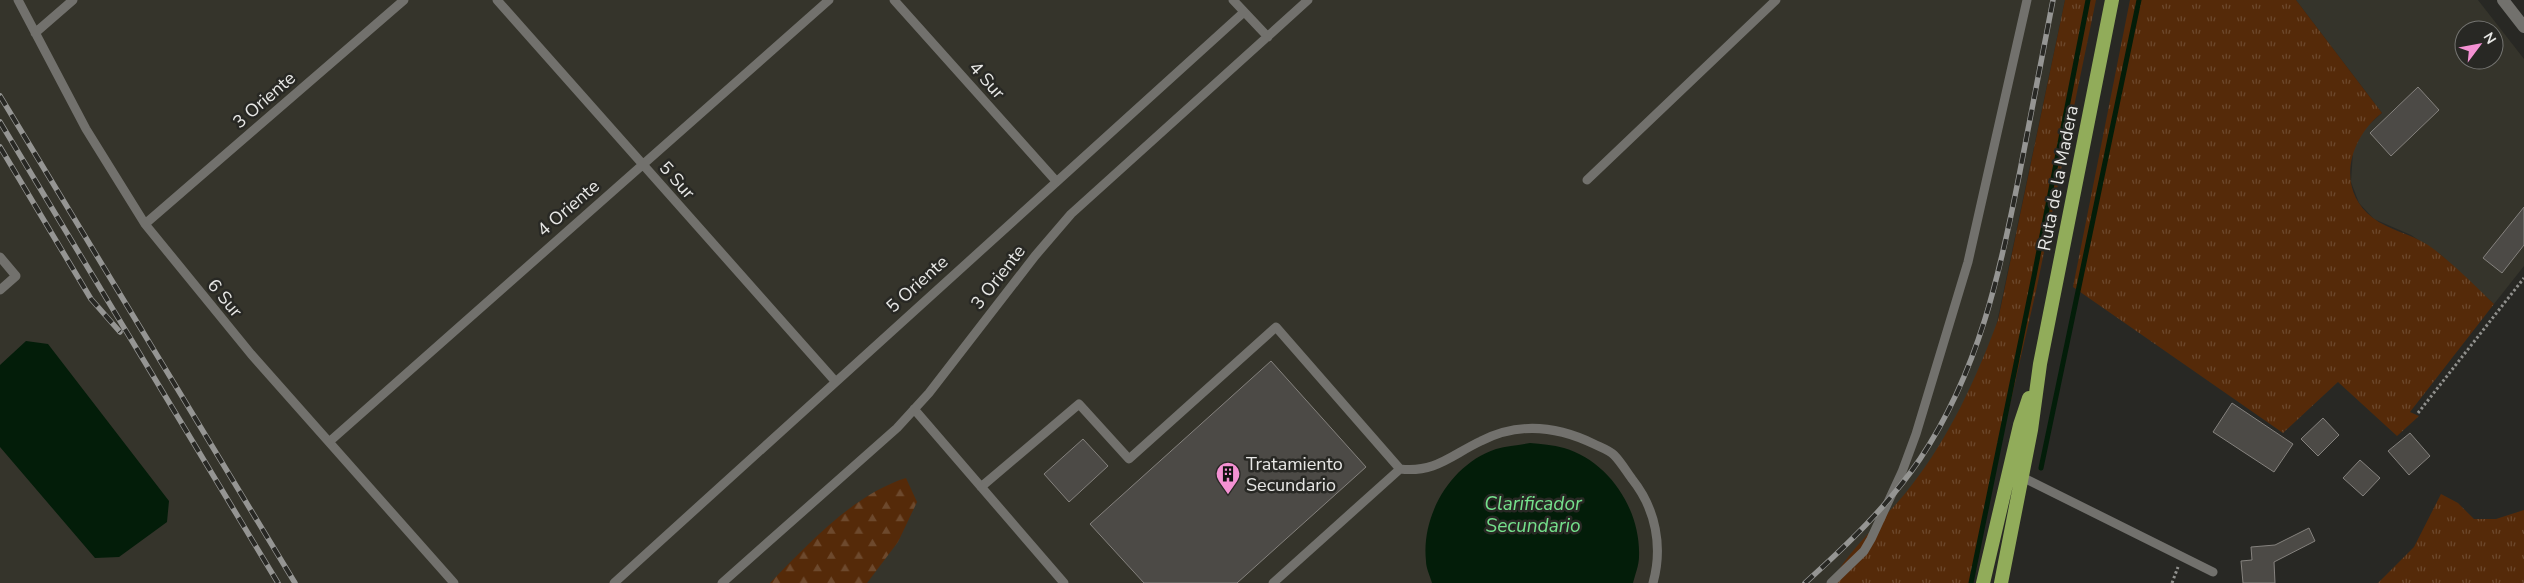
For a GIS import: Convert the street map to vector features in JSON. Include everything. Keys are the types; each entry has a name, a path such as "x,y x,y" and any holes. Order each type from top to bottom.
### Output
{"highway":[{"name":"Ruta de la Madera","path":"2001,583 2031,430 2040,364 2112,0"},
{"name":"Ruta de la Madera","path":"1983,583 2020,425 2040,364"}],"street":[{"path":"2503,0 2524,27"}],"lane":[{"name":"6 Sur","path":"18,0 86,129 145,224 218,315 454,583"},
{"path":"35,33 73,0"},
{"name":"3 Oriente","path":"145,224 404,0"},
{"name":"5 Sur","path":"497,0 835,381"},
{"name":"4 Oriente","path":"329,442 829,0"},
{"name":"4 Sur","path":"894,0 1056,181"},
{"path":"1234,0 1268,37"},
{"name":"3 Oriente","path":"722,583 897,428 929,393 1035,256 1071,214 1308,0"},
{"path":"1587,180 1776,0"},
{"path":"1831,583 1864,551 1871,539 1902,472 1916,434 1968,262 2027,0"},
{"name":"5 Oriente","path":"614,583 1244,12"},
{"path":"0,257 16,276 0,290"},
{"path":"981,487 1079,404 1129,459 1276,327 1400,469 1414,471 1437,466 1481,440 1515,428 1539,428 1571,433 1613,454 1640,489 1657,528 1658,565 1653,583"},
{"path":"914,409 1064,583"},
{"path":"1273,583 1400,469"},
{"path":"2022,477 2213,572"}],"path":[{"path":"2418,413 2524,278"}],"shaded area":[{"path":"0,0 2065,0 1942,583 0,583"},
{"path":"2296,0 2478,0 2494,20 2454,20 2454,70 2504,70 2504,33 2524,59 2524,266 2494,304 2441,255 2411,235 2374,219 2359,203 2351,182 2353,151 2364,129 2382,113"}],"green space":[{"path":"2065,0 2096,0 2036,291 1969,583 1831,583 1848,556 1901,498 1925,467 1961,406 1990,342 1998,320"},
{"path":"2130,0 2296,0 2382,113 2361,136 2351,164 2350,179 2354,193 2361,206 2379,222 2428,245 2454,266 2494,304 2410,412 2419,416 2397,436 2338,382 2283,433 2073,287"},
{"path":"906,478 917,502 898,542 867,583 770,583 832,522 850,508 868,496"},
{"path":"2441,494 2458,503 2474,519 2496,519 2524,510 2524,583 2378,583 2414,547"}],"water":[{"path":"26,341 48,344 169,501 167,522 119,557 95,558 0,447 0,365"},
{"name":"Clarificador Secundario","path":"1530,443 1560,447 1580,454 1608,476 1619,490 1628,505 1638,539 1639,560 1633,583 1432,583 1426,564 1428,526 1442,493 1465,466 1480,456 1496,449"}],"building":[{"path":"2418,87 2439,110 2391,156 2370,133"},
{"path":"2524,207 2524,245 2502,273 2483,258"},
{"name":"Tratamiento Secundario","path":"1271,361 1366,467 1237,583 1144,583 1090,524"},
{"path":"2232,403 2293,444 2274,472 2213,432"},
{"path":"2323,418 2339,435 2318,456 2301,439"},
{"path":"2410,433 2430,456 2409,475 2388,451"},
{"path":"1083,439 1108,466 1069,502 1044,474"},
{"path":"2360,460 2380,478 2363,496 2343,478"},
{"path":"2309,528 2315,541 2274,562 2275,583 2243,583 2241,561 2252,560 2251,547 2275,545"}],"waterway":[{"path":"1971,583 2088,0"},
{"path":"2041,468 2139,0"}],"railway":[{"path":"1805,583 1881,509 1908,476 1940,426 1958,391 1985,320 2004,247 2053,0"},
{"path":"0,96 295,583"},
{"path":"0,122 278,583"},
{"path":"0,147 91,299 120,332"}],"place":[{"name":"Tratamiento Secundario","path":"1228,495"}]}
